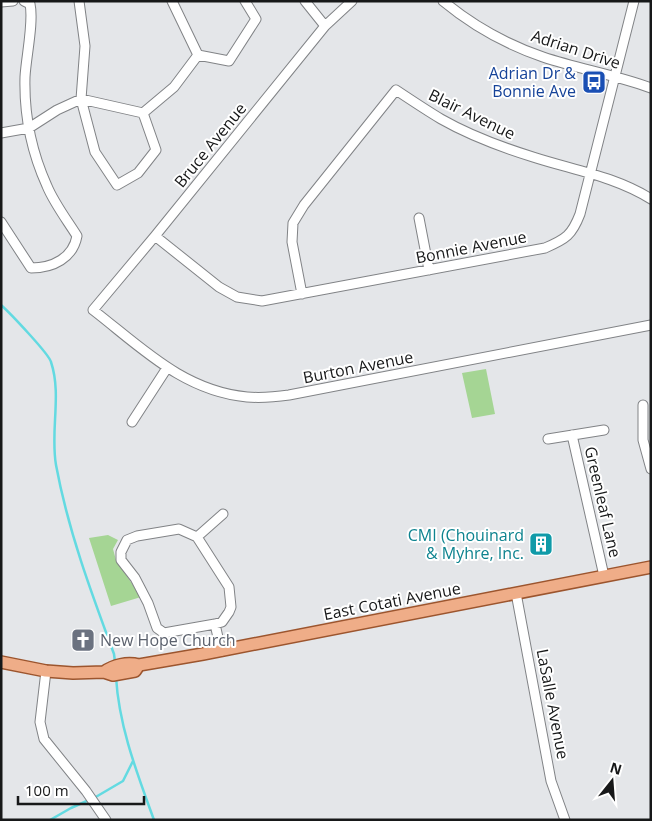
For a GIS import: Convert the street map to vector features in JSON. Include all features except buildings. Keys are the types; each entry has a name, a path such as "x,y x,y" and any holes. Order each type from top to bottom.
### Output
{"main road":[{"name":"East Cotati Avenue","path":"1,662 46,671 73,673 104,672 111,667 121,670 131,663 139,665 221,651 651,567"}],"street":[{"path":"1,2 13,1"},
{"path":"1,222 32,268 46,268 58,263 68,255 76,244 77,236 47,187 29,128 24,94 26,57 32,12 30,4 24,1"},
{"path":"79,1 85,46 82,99 94,152 117,185 138,173 156,150 143,113"},
{"path":"172,1 198,55"},
{"path":"198,55 229,61 256,19 245,1"},
{"path":"304,1 325,26"},
{"name":"Bruce Avenue","path":"93,310 325,26 352,1"},
{"name":"Adrian Drive","path":"443,1 476,25 499,38 542,57 651,88"},
{"name":"Bonnie Avenue","path":"155,236 219,287 237,297 262,301 545,248 562,240 575,229 634,1"},
{"path":"143,113 174,87 198,55"},
{"name":"Blair Avenue","path":"302,294 292,242 293,223 304,205 396,90 442,120 490,142 534,158 591,173 622,184 651,199"},
{"path":"1,133 29,128 57,110 82,99 143,113"},
{"path":"419,218 429,270"},
{"name":"Burton Avenue","path":"93,310 167,368 195,384 222,393 247,397 289,395 651,325"},
{"path":"132,422 167,368"},
{"path":"643,405 643,440 651,469"},
{"name":"Greenleaf Lane","path":"548,439 604,430"},
{"name":"Greenleaf Lane","path":"572,435 604,576"},
{"path":"197,537 223,514"},
{"path":"179,529 197,537 229,587 231,607 222,622 215,624 172,633 160,632 135,578 121,560 121,552 127,540 137,536 179,529"},
{"name":"LaSalle Avenue","path":"516,593 552,781 565,820"},
{"path":"215,624 221,651"},
{"path":"46,671 40,722 44,739 86,791 106,820"}],"green space":[{"path":"486,369 495,414 472,418 462,373"},
{"path":"108,535 118,540 113,549 116,560 141,597 111,606 89,538"}],"waterway":[{"path":"1,305 37,343 51,362 56,387 54,439 56,465 61,489 81,561 114,654 115,662"},
{"path":"116,677 125,732 154,820"},
{"path":"94,798 123,781 133,761"},
{"path":"50,820 89,800"}],"place":[{"name":"Adrian Dr & Bonnie Ave","path":"594,82"},
{"name":"CMI (Chouinard & Myhre, Inc.","path":"541,544"},
{"name":"New Hope Church","path":"83,640"}]}
